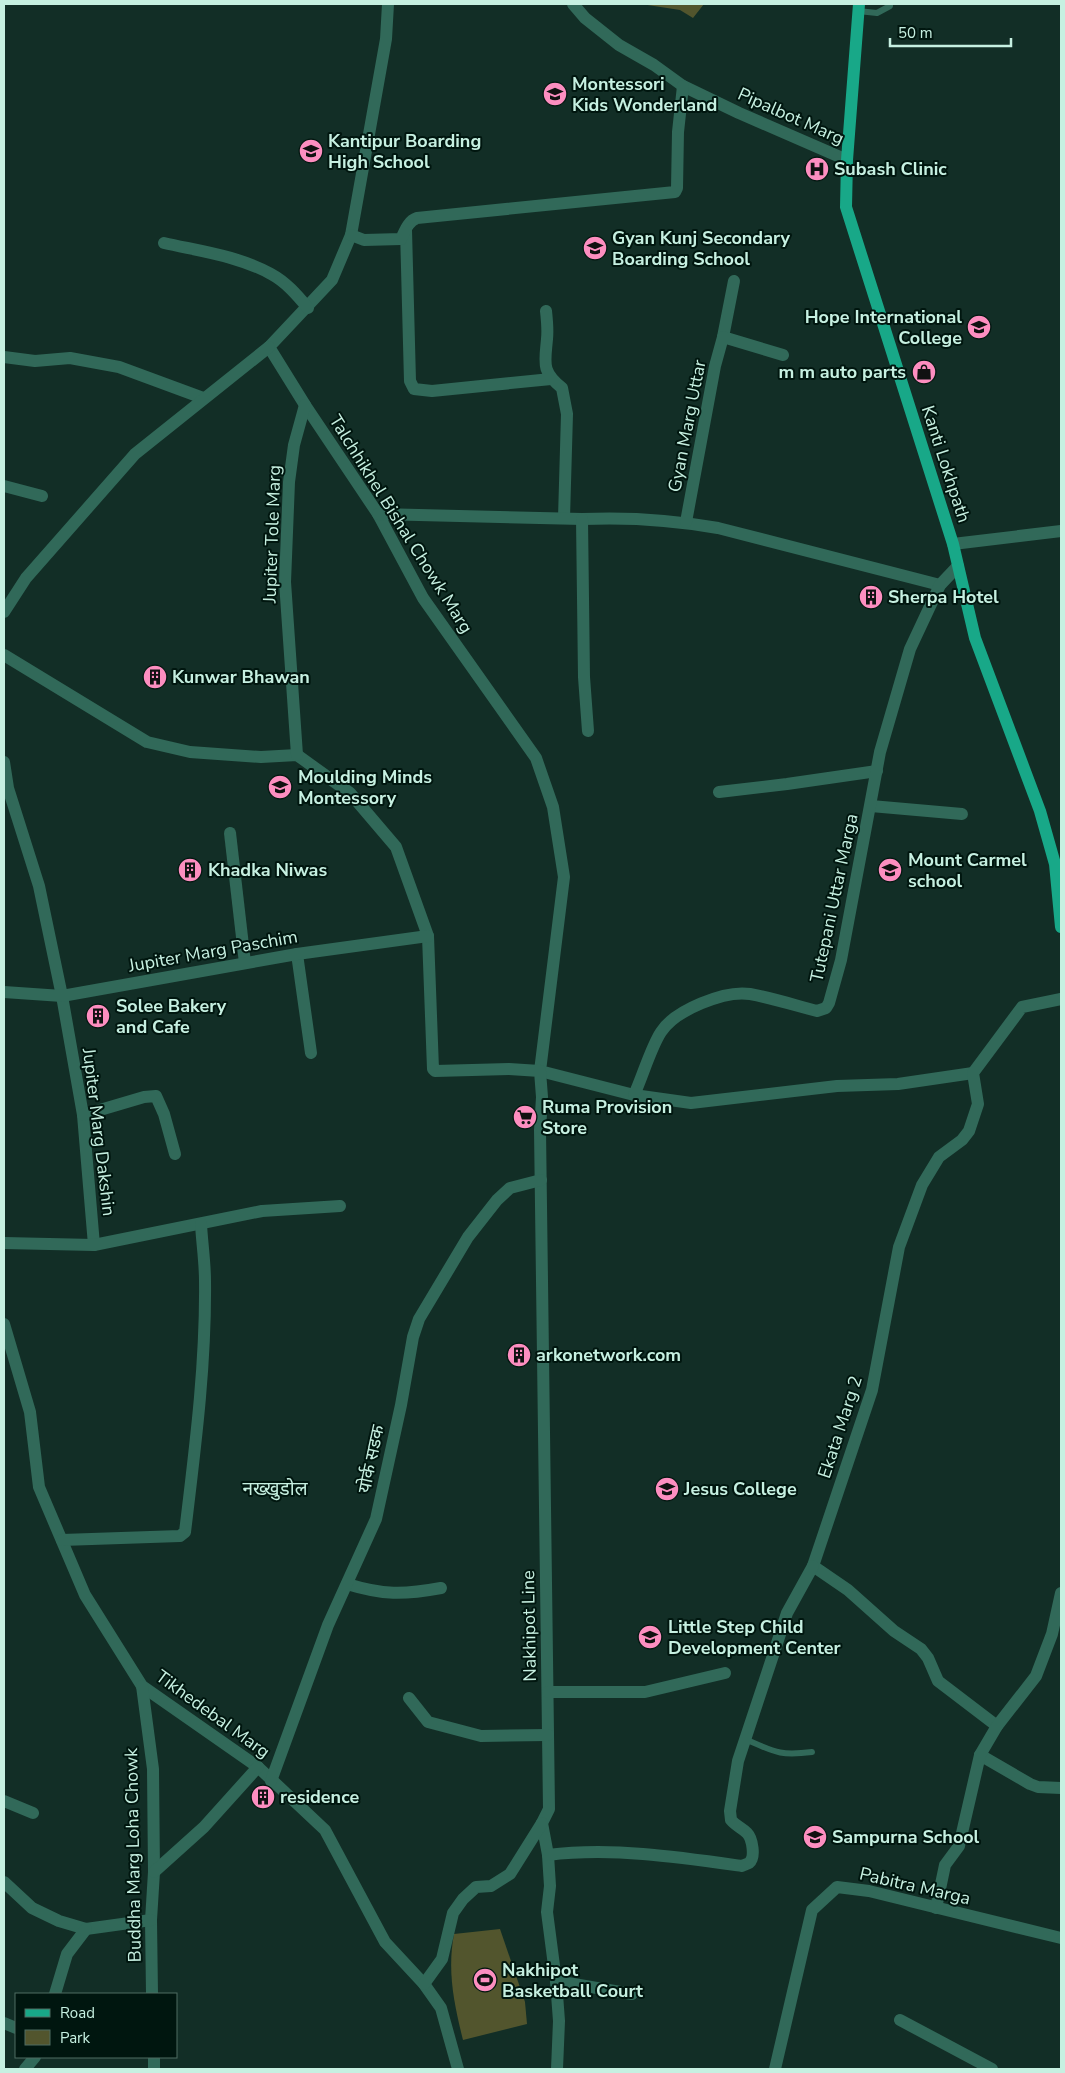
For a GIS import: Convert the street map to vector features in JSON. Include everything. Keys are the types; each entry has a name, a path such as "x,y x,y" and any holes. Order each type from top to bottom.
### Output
{"main road":[{"name":"Kanti Lokhpath","path":"859,8 847,160 846,208 953,544 975,638 1040,811 1056,864 1061,927"}],"street":[{"path":"4,612 26,578 135,454 269,347 308,308 332,280 351,235 386,39 388,4"},
{"name":"Pipalbot Marg","path":"572,4 585,18 619,45 654,65 683,86 739,113 847,160"},
{"path":"351,235 364,240 396,240 401,239 406,229 417,218 675,192 677,188 678,132 683,86"},
{"path":"406,229 410,381 414,389 432,390 551,379"},
{"path":"164,243 244,262 272,274 292,289 308,308"},
{"name":"Gyan Marg Uttar","path":"686,522 715,366 734,281"},
{"path":"546,311 548,338 544,361 551,379 562,388 567,414 564,518"},
{"path":"723,337 783,355"},
{"name":"Talchhikhel Bishal Chowk Marg","path":"269,347 305,405 378,514 423,598 536,758 553,807 564,876 540,1071 542,1097 540,1130 541,1180"},
{"path":"4,357 36,361 70,358 118,367 203,398"},
{"name":"Jupiter Tole Marg","path":"297,755 285,582 289,482 294,446 305,405"},
{"path":"4,486 42,496"},
{"path":"378,514 582,519 614,518 686,522 727,530 940,585"},
{"path":"582,519 584,677 588,731"},
{"path":"953,544 1061,531"},
{"name":"Tutepani Uttar Marga","path":"634,1095 661,1031 675,1018 694,1005 720,997 748,994 817,1010 826,1008 841,960 877,770 910,649 940,585 958,566"},
{"path":"4,655 147,742 190,752 261,757 297,755 350,793 396,848 428,936 431,1066 435,1071 509,1069 540,1071 634,1095 691,1103 837,1086 898,1084 974,1073 1022,1007 1061,999"},
{"name":"Jupiter Marg Dakshin","path":"4,762 8,788 39,886 62,996 82,1115 94,1245"},
{"path":"719,792 877,770"},
{"path":"871,806 962,814"},
{"path":"230,833 245,963"},
{"name":"Jupiter Marg Paschim","path":"4,992 62,996 297,954 428,936"},
{"path":"297,954 311,1054"},
{"name":"Ekata Marg 2","path":"548,1855 572,1852 606,1853 742,1866 749,1863 753,1858 750,1837 731,1820 730,1810 738,1761 787,1613 813,1566 872,1390 899,1247 922,1185 940,1157 962,1140 969,1131 978,1104 974,1073"},
{"path":"82,1115 144,1097 156,1096 164,1114 175,1154"},
{"name":"योर्क सडक","path":"271,1781 328,1625 376,1519 401,1406 413,1338 419,1319 468,1237 497,1200 510,1188 541,1180"},
{"name":"Nakhipot Line","path":"541,1180 549,1810 542,1823 548,1855 550,1886 547,1912 556,1980 559,2021 557,2069"},
{"path":"4,1243 94,1245 262,1211 340,1206"},
{"path":"62,1540 180,1536 185,1532 198,1417 204,1334 205,1279 201,1224"},
{"name":"Tikhedebal Marg","path":"4,1324 30,1412 39,1487 85,1595 142,1686 258,1767 325,1830 386,1942 424,1984 441,2008 458,2069"},
{"path":"813,1566 848,1590 894,1631 920,1649 928,1658 938,1682 997,1726"},
{"path":"346,1584 369,1591 407,1594 441,1588"},
{"path":"936,1908 945,1865 959,1846 980,1755 997,1726 1036,1676 1052,1634 1061,1593"},
{"path":"548,1692 645,1692 725,1672"},
{"name":"Buddha Marg Loha Chowk","path":"142,1686 153,1769 152,1993"},
{"path":"409,1698 428,1722 481,1736 548,1735"},
{"path":"980,1755 1030,1784 1038,1787 1061,1788"},
{"path":"154,1872 204,1826 258,1767"},
{"path":"4,1801 33,1813"},
{"path":"424,1984 442,1959 453,1913 463,1899 476,1887 491,1886 510,1874 542,1823"},
{"path":"4,1882 32,1908 86,1929 151,1920"},
{"name":"Pabitra Marga","path":"775,2069 812,1910 837,1887 869,1891 1061,1938"},
{"path":"55,1993 67,1954 86,1929"},
{"path":"556,1980 632,1994"},
{"path":"900,2020 992,2069"},
{"path":"25,2069 34,2058"}],"lane":[{"path":"859,8 877,13 890,6 890,4"},
{"path":"745,1740 776,1753 788,1755 812,1752"}],"green space":[{"path":"641,4 704,4 693,18 680,10"},
{"name":"Nakhipot Basketball Court","path":"500,1929 525,2002 527,2024 463,2040 452,1987 451,1961 454,1934"}],"place":[{"name":"Montessori Kids Wonderland","path":"555,94"},
{"name":"Kantipur Boarding High School","path":"311,151"},
{"name":"Subash Clinic","path":"817,169"},
{"name":"Gyan Kunj Secondary Boarding School","path":"595,248"},
{"name":"Hope International College","path":"979,327"},
{"name":"m m auto parts","path":"924,372"},
{"name":"Sherpa Hotel","path":"871,597"},
{"name":"Kunwar Bhawan","path":"155,677"},
{"name":"Moulding Minds Montessory","path":"280,787"},
{"name":"Khadka Niwas","path":"190,870"},
{"name":"Mount Carmel school","path":"890,870"},
{"name":"Solee Bakery and Cafe","path":"98,1016"},
{"name":"Ruma Provision Store","path":"525,1117"},
{"name":"arkonetwork.com","path":"519,1355"},
{"name":"Jesus College","path":"667,1489"},
{"name":"Little Step Child Development Center","path":"650,1637"},
{"name":"residence","path":"263,1797"},
{"name":"Sampurna School","path":"815,1837"},
{"name":"Nakhipot Basketball Court","path":"485,1980"}],"district":[{"name":"नख्खुडोल","path":"275,1489"}]}
